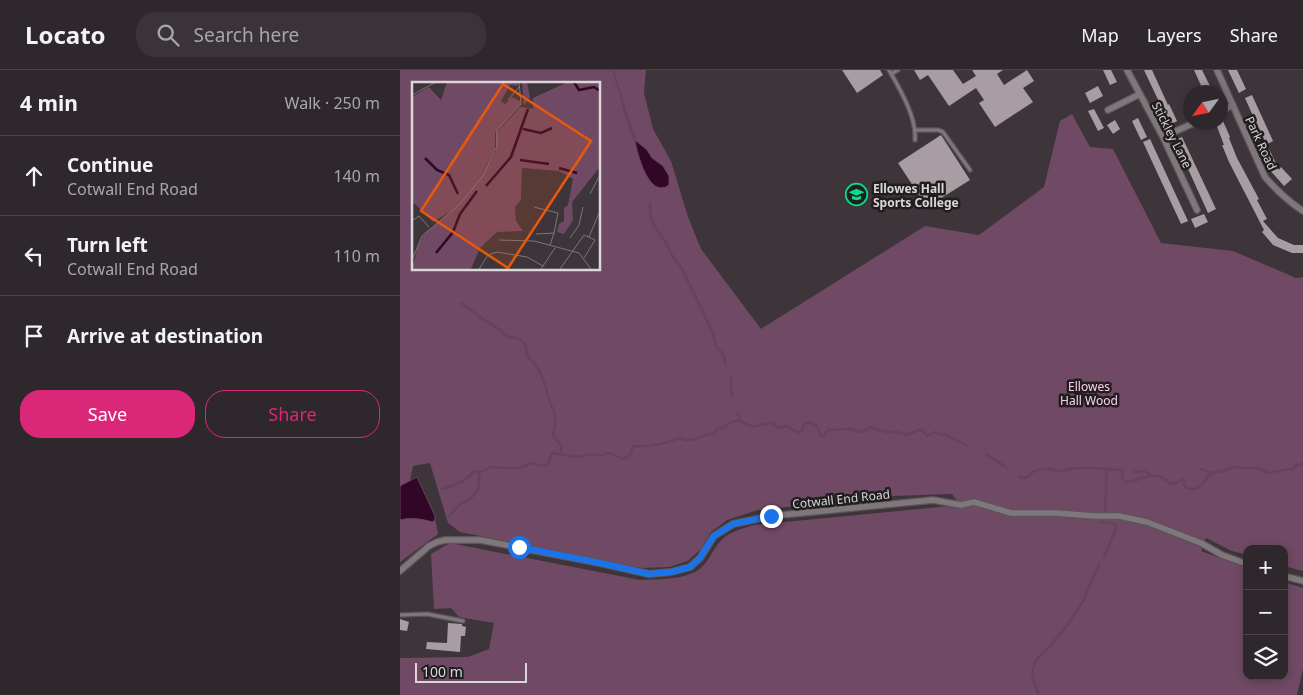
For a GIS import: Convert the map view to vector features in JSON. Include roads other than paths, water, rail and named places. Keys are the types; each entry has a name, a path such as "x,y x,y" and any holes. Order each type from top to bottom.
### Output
{"street":[{"name":"Stickley Lane","path":"1127,70 1164,137 1197,210"},
{"name":"Park Road","path":"1217,70 1265,177 1277,192 1303,211"},
{"path":"1108,110 1140,94"},
{"path":"1228,107 1233,105"},
{"path":"1164,137 1183,128"},
{"name":"Cotwall End Road","path":"400,571 429,546 437,542 445,540 480,540 649,574 671,572 690,567 700,558 714,536 733,524 771,516 933,500 961,506 974,502 1011,513 1119,516 1148,522 1243,563"},
{"path":"1288,577 1303,581"}],"lane":[{"path":"889,70 903,95 916,130 916,140"},
{"path":"892,74 898,70"},
{"path":"916,130 938,130 943,132 970,170"},
{"path":"400,615 427,614 463,621"}],"waterway":[{"path":"613,70 635,140"},
{"path":"650,203 654,226 682,269 713,333 716,346 723,354 726,364"},
{"path":"461,303 505,335 519,339 524,344 528,357 537,367 545,385 555,418 553,435 561,446 561,451"},
{"path":"731,377 732,396"},
{"path":"737,413 739,417"},
{"path":"442,489 464,480 474,471 484,471 491,467 516,468 530,463 540,466 545,465 548,464 552,453 578,457 593,454 601,456 611,453 620,458 626,458 631,454 633,446 657,445 680,438 693,440 704,435 713,434 717,429 739,420 749,426 773,423 777,427 786,426 797,432 801,432 805,423 811,423 817,426 820,435 823,436 828,430 852,429 861,432 870,427 907,435 923,430 927,436 935,432 945,434 967,446"},
{"path":"986,454 1007,468"},
{"path":"1019,477 1028,477 1032,472 1042,469 1059,471 1093,468 1122,470 1123,479 1126,482 1148,476 1158,476 1171,484 1184,480 1185,487 1195,489 1211,474 1232,467 1258,468 1267,473 1293,469 1296,465 1303,463"},
{"path":"1106,484 1107,469"},
{"path":"1201,469 1211,473"},
{"path":"1134,472 1144,471 1151,475"},
{"path":"447,518 459,505 468,500 477,491 479,472"},
{"path":"1105,511 1106,487"},
{"path":"1100,522 1116,525 1104,557"},
{"path":"1039,695 1032,673 1036,660 1065,628 1083,601 1099,565"}],"place":[{"name":"Ellowes Hall Sports College","path":"857,195"}],"park label":[{"name":"Ellowes Hall Wood","path":"1089,393"}]}
